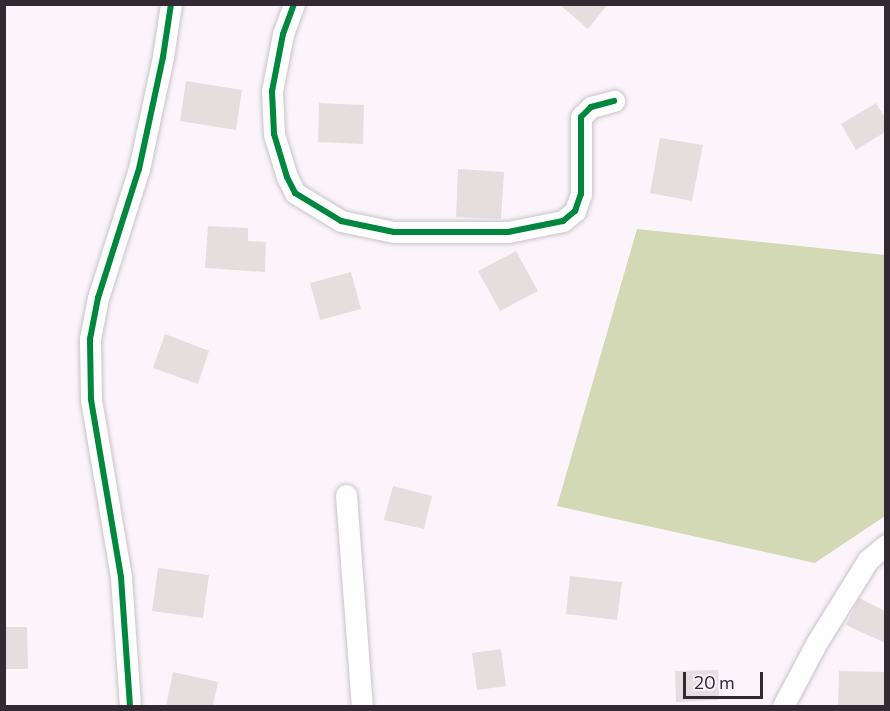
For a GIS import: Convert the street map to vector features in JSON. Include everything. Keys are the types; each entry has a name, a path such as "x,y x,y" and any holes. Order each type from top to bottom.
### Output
{"street":[{"path":"130,706 121,577 91,399 90,339 98,298 140,169 171,4"},
{"path":"294,4 282,34 272,91 274,134 287,177 295,193 341,221 394,232 508,232 563,221 575,211 581,194 581,117 591,107 614,101"},
{"path":"346,495 362,706"},
{"path":"783,706 817,642 868,560 885,545"}],"green space":[{"path":"637,229 885,255 885,516 815,563 557,506"}],"building":[{"path":"559,4 608,4 588,29"},
{"path":"186,81 242,90 236,130 180,121"},
{"path":"319,103 364,105 363,144 318,142"},
{"path":"876,103 885,118 885,132 856,150 841,124"},
{"path":"660,138 703,145 692,201 650,193"},
{"path":"458,169 504,172 501,219 456,217"},
{"path":"208,226 248,228 248,241 266,242 265,272 205,268"},
{"path":"516,251 538,291 500,311 478,271"},
{"path":"351,272 361,309 320,320 310,283"},
{"path":"165,334 209,351 198,384 153,368"},
{"path":"393,486 432,496 424,529 384,520"},
{"path":"158,568 209,575 203,618 152,611"},
{"path":"570,576 622,582 617,620 566,614"},
{"path":"859,598 885,611 885,643 846,625"},
{"path":"4,627 27,627 28,669 4,669"},
{"path":"501,649 506,686 477,690 472,653"},
{"path":"718,670 719,700 676,702 675,671"},
{"path":"839,671 885,672 885,706 838,706"},
{"path":"173,672 218,682 213,706 166,706"}],"cycle path":[{"path":"130,706 121,577 91,399 90,339 98,298 139,169 163,57 171,4"},
{"path":"294,4 283,34 272,91 274,134 287,177 295,193 341,221 394,232 508,232 563,221 575,211 581,194 581,117 591,107 614,101"}]}
